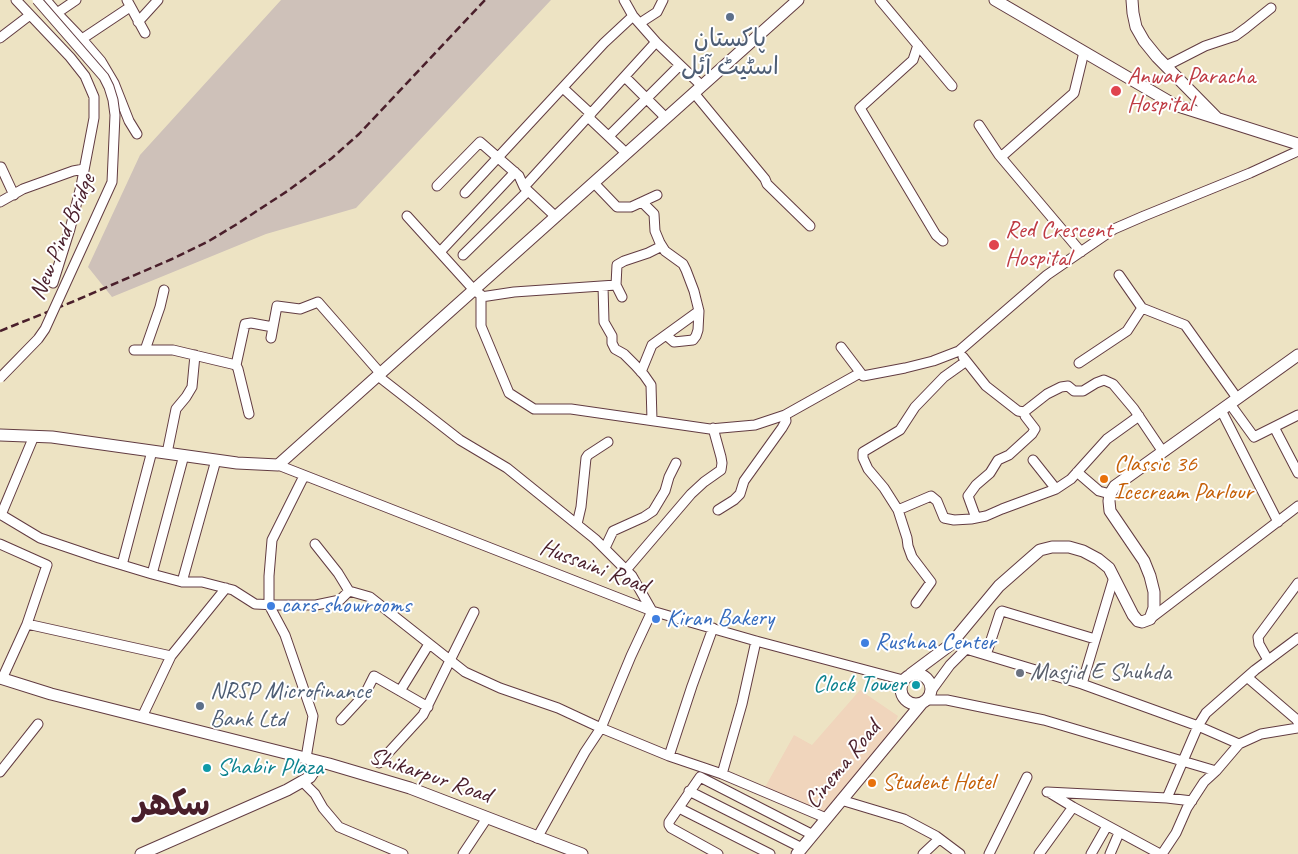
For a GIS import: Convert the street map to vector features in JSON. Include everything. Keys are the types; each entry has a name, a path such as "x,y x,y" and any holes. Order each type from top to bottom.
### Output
{"street":[{"path":"16,0 70,56 85,76 94,97 94,118 84,169 70,229 53,283"},
{"name":"New Pind Bridge","path":"0,378 38,339 45,329 112,182 115,115 109,87 104,77 37,0"},
{"path":"46,0 101,61 114,83 129,120 137,134"},
{"path":"56,13 76,0"},
{"path":"138,22 158,0"},
{"path":"624,0 637,20 680,65 767,184 810,226"},
{"path":"465,193 604,43 637,20 657,12 663,0"},
{"path":"0,435 52,437 237,463 278,466 380,375 478,293 556,217 798,0"},
{"path":"880,0 952,86"},
{"path":"995,0 1174,105 1298,144"},
{"path":"1132,0 1136,27 1144,41 1219,119"},
{"path":"82,39 128,4 145,33"},
{"path":"1166,66 1205,46 1234,36 1271,8"},
{"path":"0,38 30,15"},
{"path":"463,255 526,189 656,42"},
{"path":"918,44 913,60 860,108 936,235 943,241"},
{"path":"1001,157 1074,93 1084,52"},
{"path":"609,136 680,65"},
{"path":"625,77 666,118"},
{"path":"564,88 626,154"},
{"path":"979,125 1001,157 1081,252"},
{"path":"437,186 480,142 515,172 526,189 556,217"},
{"path":"841,347 863,376 933,361 959,351 1047,275 1114,229 1250,173 1298,150"},
{"path":"1,167 14,194"},
{"path":"0,202 23,189 73,171 84,169"},
{"path":"440,252 515,172"},
{"path":"594,183 617,207 631,207 657,194"},
{"path":"642,202 654,214 655,231 665,251 683,264 694,291 699,311 698,330 693,340 674,342 666,336"},
{"path":"407,216 478,293 481,326 509,393 534,410 571,409 712,428 755,425 785,415 860,373"},
{"path":"622,297 616,285 617,265 648,254 662,246"},
{"path":"1119,275 1142,308 1186,325 1229,404 1278,522"},
{"path":"478,293 616,285"},
{"path":"603,286 604,322 612,336 612,343 615,349 624,354 642,372 651,385 652,420"},
{"path":"145,350 158,314 164,290"},
{"path":"271,338 277,306 300,309 318,302 380,375 460,440 507,468 605,548 632,576 652,611 601,728 585,752 537,838"},
{"path":"1079,363 1127,331 1142,308"},
{"path":"642,372 652,345 699,311"},
{"path":"249,414 236,365 245,324 273,326"},
{"path":"134,350 173,350 236,365"},
{"path":"959,351 965,362 986,386 1018,411 1024,412 1047,394 1061,387 1068,386 1074,391 1083,391 1104,380 1113,384 1139,416 1163,452"},
{"path":"167,453 176,409 192,387 195,355"},
{"path":"1150,619 1154,608 1154,592 1150,576 1144,561 1110,511 1110,494 1115,486 1298,355"},
{"path":"916,603 931,582 912,557 898,510 884,488 868,469 863,458 863,452 900,430 915,407 944,377 965,362"},
{"path":"1229,404 1254,437 1298,415"},
{"path":"976,518 968,496 990,473 998,460 1009,455 1032,434 1035,428 1024,412"},
{"path":"718,510 740,494 744,481 786,421 785,415"},
{"path":"898,510 931,496 937,501 944,518 954,520 976,518 986,516 1056,489 1067,482 1107,439 1139,416"},
{"path":"1274,427 1298,473"},
{"path":"626,570 691,494 721,470 721,457 712,428"},
{"path":"34,436 0,514 40,538 152,574 182,582 202,582 233,590 255,604 316,605 340,600 349,592"},
{"path":"577,524 581,507 586,458 608,442"},
{"path":"122,565 152,451"},
{"path":"152,574 184,455"},
{"path":"182,582 216,460"},
{"path":"1033,460 1056,489"},
{"path":"605,548 613,531 653,511 665,491 676,463"},
{"name":"Hussaini Road","path":"278,466 652,611 756,641 907,677"},
{"path":"1077,472 1099,491 1110,494"},
{"path":"304,476 272,540 269,605 285,635 314,716 306,758"},
{"path":"1216,771 1044,720 947,700 926,698 912,704 904,699 900,690 907,677 950,645 999,586 1040,550 1052,546 1069,547 1083,551 1098,559 1109,568 1133,615 1142,622 1150,619 1298,506"},
{"path":"0,544 48,565 27,624 1,678"},
{"path":"315,544 338,573 349,592 370,598 466,672 500,688 558,708 669,756 722,774 826,818"},
{"path":"1082,684 1114,577"},
{"path":"1268,660 1259,644 1258,637 1298,583"},
{"path":"142,717 171,656 226,588"},
{"path":"986,655 1002,611 1095,639"},
{"path":"379,763 424,715 474,612"},
{"path":"27,624 171,656"},
{"path":"669,756 713,628"},
{"path":"1167,798 1198,726 1206,713 1247,677 1298,638"},
{"path":"722,774 742,704 756,641"},
{"path":"400,691 429,644"},
{"path":"950,645 1082,684 1198,726 1239,744"},
{"path":"926,698 950,665 966,650"},
{"path":"907,677 921,675 929,681 926,698"},
{"path":"341,720 365,694 374,676 428,707"},
{"path":"1247,677 1298,722"},
{"name":"Shikarpur Road","path":"1,678 51,694 306,758 410,788 537,838 559,850 582,854"},
{"name":"Cinema Road","path":"800,851 926,698"},
{"path":"0,772 38,724"},
{"path":"1192,801 1047,792 1072,808 1161,854 1176,833 1187,808 1192,801 1204,782 1239,744 1261,734 1298,728"},
{"path":"141,854 287,790 310,777 320,762"},
{"path":"718,854 671,828 668,822 700,777 813,836"},
{"path":"989,854 1027,777"},
{"path":"302,781 316,794 323,808 339,827 403,854"},
{"path":"689,791 800,851"},
{"path":"841,800 904,819 939,839 960,854"},
{"path":"678,808 770,854"},
{"path":"1040,854 1072,808"},
{"path":"464,854 487,818"},
{"path":"1091,854 1107,826"},
{"path":"1110,854 1119,833"},
{"path":"924,854 939,839"}],"shaded area":[{"path":"281,0 551,0 356,208 266,234 112,297 88,267 140,155"},
{"path":"860,690 898,716 889,738 821,817 764,789 794,735 812,745"}],"railway":[{"path":"0,331 172,259 209,241 289,190 332,158 359,134 485,0"}],"place":[{"name":"پاکستان اسٹیٹ آئل","path":"730,17"},
{"name":"Anwar Paracha Hospital","path":"1116,91"},
{"name":"Red Crescent Hospital","path":"994,245"},
{"name":"Classic 36 Icecream Parlour","path":"1104,479"},
{"name":"cars showrooms","path":"271,606"},
{"name":"Kiran Bakery","path":"656,619"},
{"name":"Rushna Center","path":"865,643"},
{"name":"Masjid E Shuhda","path":"1020,673"},
{"name":"Clock Tower","path":"916,685"},
{"name":"NRSP Microfinance Bank Ltd","path":"200,706"},
{"name":"Shabir Plaza","path":"207,768"},
{"name":"Student Hotel","path":"872,783"}],"district":[{"name":"سکھر","path":"172,806"}]}
